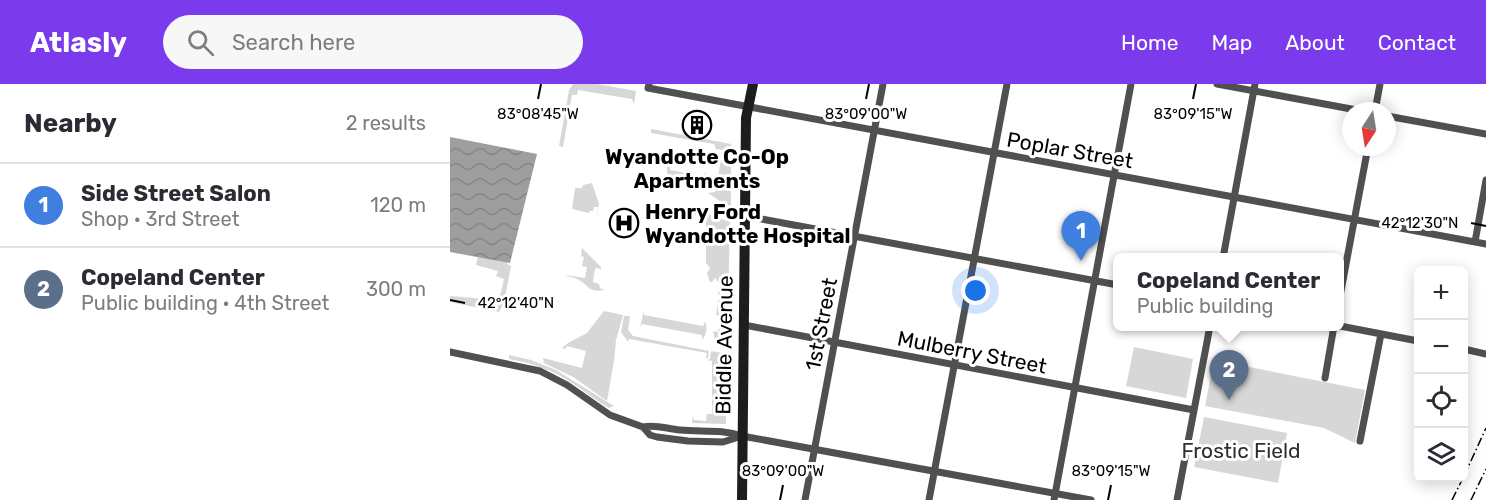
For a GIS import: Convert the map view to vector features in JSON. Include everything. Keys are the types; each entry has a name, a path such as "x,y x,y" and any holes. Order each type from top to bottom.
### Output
{"main road":[{"name":"Biddle Avenue","path":"742,500 746,118 753,84"}],"street":[{"name":"1st Street","path":"805,500 883,84"},
{"path":"929,500 1007,84"},
{"path":"1054,497 1131,84"},
{"path":"1217,84 1255,87 1342,107"},
{"path":"1377,102 1380,84"},
{"name":"Poplar Street","path":"648,86 748,107 1486,244"},
{"path":"1224,253 1255,87"},
{"path":"1396,118 1486,134"},
{"path":"1344,274 1366,156"},
{"path":"1474,242 1486,180"},
{"path":"745,216 1113,284"},
{"name":"Mulberry Street","path":"744,325 1194,410"},
{"path":"1344,327 1414,340"},
{"path":"1178,500 1209,331"},
{"path":"1325,378 1333,331"},
{"path":"1360,441 1381,334"},
{"path":"1468,350 1486,354"},
{"path":"450,352 540,371 567,385 610,415 643,428 650,435 672,440 723,442 742,436 935,471 1054,497 1091,500"}],"green space":[{"path":"573,84 597,84 636,91 634,104 632,99 578,90 577,95 572,95 563,147 559,146 569,90"},
{"path":"651,129 731,144 731,206 708,193 715,192 723,150 716,149 714,144 651,133"},
{"path":"667,165 670,166 670,170 702,176 706,172 703,186 694,186 667,177"},
{"path":"592,183 599,204 596,222 598,207 594,207 589,213 572,209 575,188 582,188 583,185"},
{"path":"703,212 730,222 727,340 721,341 715,339 713,331 718,332 721,317 716,315 718,290 722,287 715,278 710,282 707,273 710,268 706,263 706,216 690,215 690,213"},
{"path":"582,248 601,267 601,269 595,268 593,282 605,290 592,290 577,279 565,275 585,278 587,267 582,266 584,257 581,256"},
{"path":"478,256 507,262 511,266 504,303 499,312 450,302 450,296 499,300 504,279 496,276 498,271 476,265"},
{"path":"644,310 644,315 703,326 705,322 705,336 702,340 702,335 642,324 640,328"},
{"path":"604,311 623,315 616,340 607,401 573,377 544,363 543,358 582,368 586,351 567,346 565,349 562,348 587,333"},
{"path":"624,316 630,316 628,330 633,336 709,351 708,358 706,358 707,353 629,339 628,342 621,332"},
{"path":"1134,347 1193,359 1186,398 1126,386"},
{"path":"711,351 727,354 726,424 692,423 693,415 694,420 706,421 707,414 712,414 712,361 707,360 710,359"},
{"path":"509,355 531,360 556,370 614,406 609,408 557,374 509,359"},
{"path":"1214,360 1365,390 1355,443 1324,428 1205,406"},
{"name":"Frostic Field","path":"1204,417 1287,433 1278,483 1194,467"}],"water":[{"path":"450,137 537,154 510,263 450,252"}],"railway":[{"path":"1468,467 1486,428"},
{"path":"1471,500 1486,469"},
{"path":"1452,500 1461,482"}],"place":[{"name":"Wyandotte Co-Op Apartments","path":"697,125"},
{"name":"Henry Ford Wyandotte Hospital","path":"624,223"},
{"name":"Side Street Salon","path":"1081,261"},
{"name":"Copeland Center","path":"1229,400"}]}
